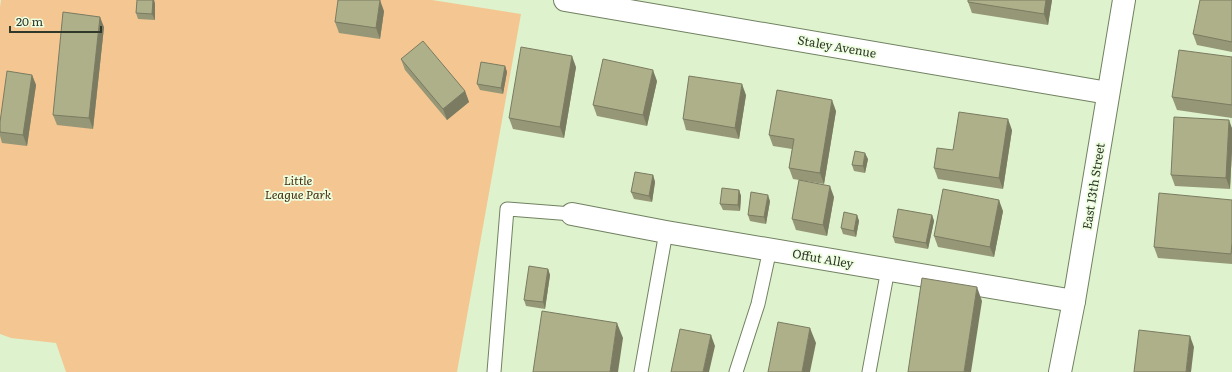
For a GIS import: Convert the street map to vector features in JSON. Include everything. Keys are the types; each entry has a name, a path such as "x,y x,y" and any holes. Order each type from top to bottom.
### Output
{"street":[{"name":"Staley Avenue","path":"565,0 1108,93"},
{"name":"East 13th Street","path":"1060,372 1074,301 1124,0"},
{"name":"Offut Alley","path":"572,214 666,232 1074,301"}],"lane":[{"path":"494,372 507,208 572,214"},
{"path":"641,372 666,232"},
{"path":"736,372 758,304 770,249"},
{"path":"869,372 888,269"}],"green space":[{"name":"Little League Park","path":"1,0 432,0 521,14 457,372 66,372 56,343 11,338 0,334"}],"building":[{"path":"137,0 153,0 152,14 136,13"},
{"path":"338,0 380,0 376,28 335,22"},
{"path":"968,0 1046,0 1044,14 968,2"},
{"path":"1200,0 1232,0 1232,42 1193,34"},
{"path":"63,12 100,17 89,118 53,115"},
{"path":"423,41 465,91 443,109 401,59"},
{"path":"521,47 572,56 560,127 509,118"},
{"path":"1179,50 1232,57 1232,105 1172,97"},
{"path":"603,59 653,70 643,115 593,105"},
{"path":"481,62 505,66 501,88 477,84"},
{"path":"7,71 32,75 23,135 0,132"},
{"path":"689,76 742,84 735,128 683,119"},
{"path":"777,90 832,100 820,173 789,168 794,139 769,135"},
{"path":"959,112 1008,119 999,178 934,168 937,148 953,150"},
{"path":"1174,117 1229,120 1226,178 1171,175"},
{"path":"855,151 865,153 863,166 852,165"},
{"path":"635,172 653,175 649,196 631,192"},
{"path":"799,180 830,186 823,225 792,219"},
{"path":"722,188 739,190 738,205 720,204"},
{"path":"943,189 999,200 990,247 934,236"},
{"path":"751,192 768,195 764,217 748,215"},
{"path":"1159,193 1232,200 1231,254 1154,247"},
{"path":"898,209 932,215 926,243 893,237"},
{"path":"844,212 857,215 854,231 841,228"},
{"path":"529,266 548,269 543,302 524,300"},
{"path":"922,278 977,287 964,372 908,372"},
{"path":"542,311 617,323 610,372 533,372"},
{"path":"778,322 810,328 802,372 768,372"},
{"path":"680,329 711,335 703,372 671,372"},
{"path":"1139,330 1190,336 1186,372 1134,372"}]}
